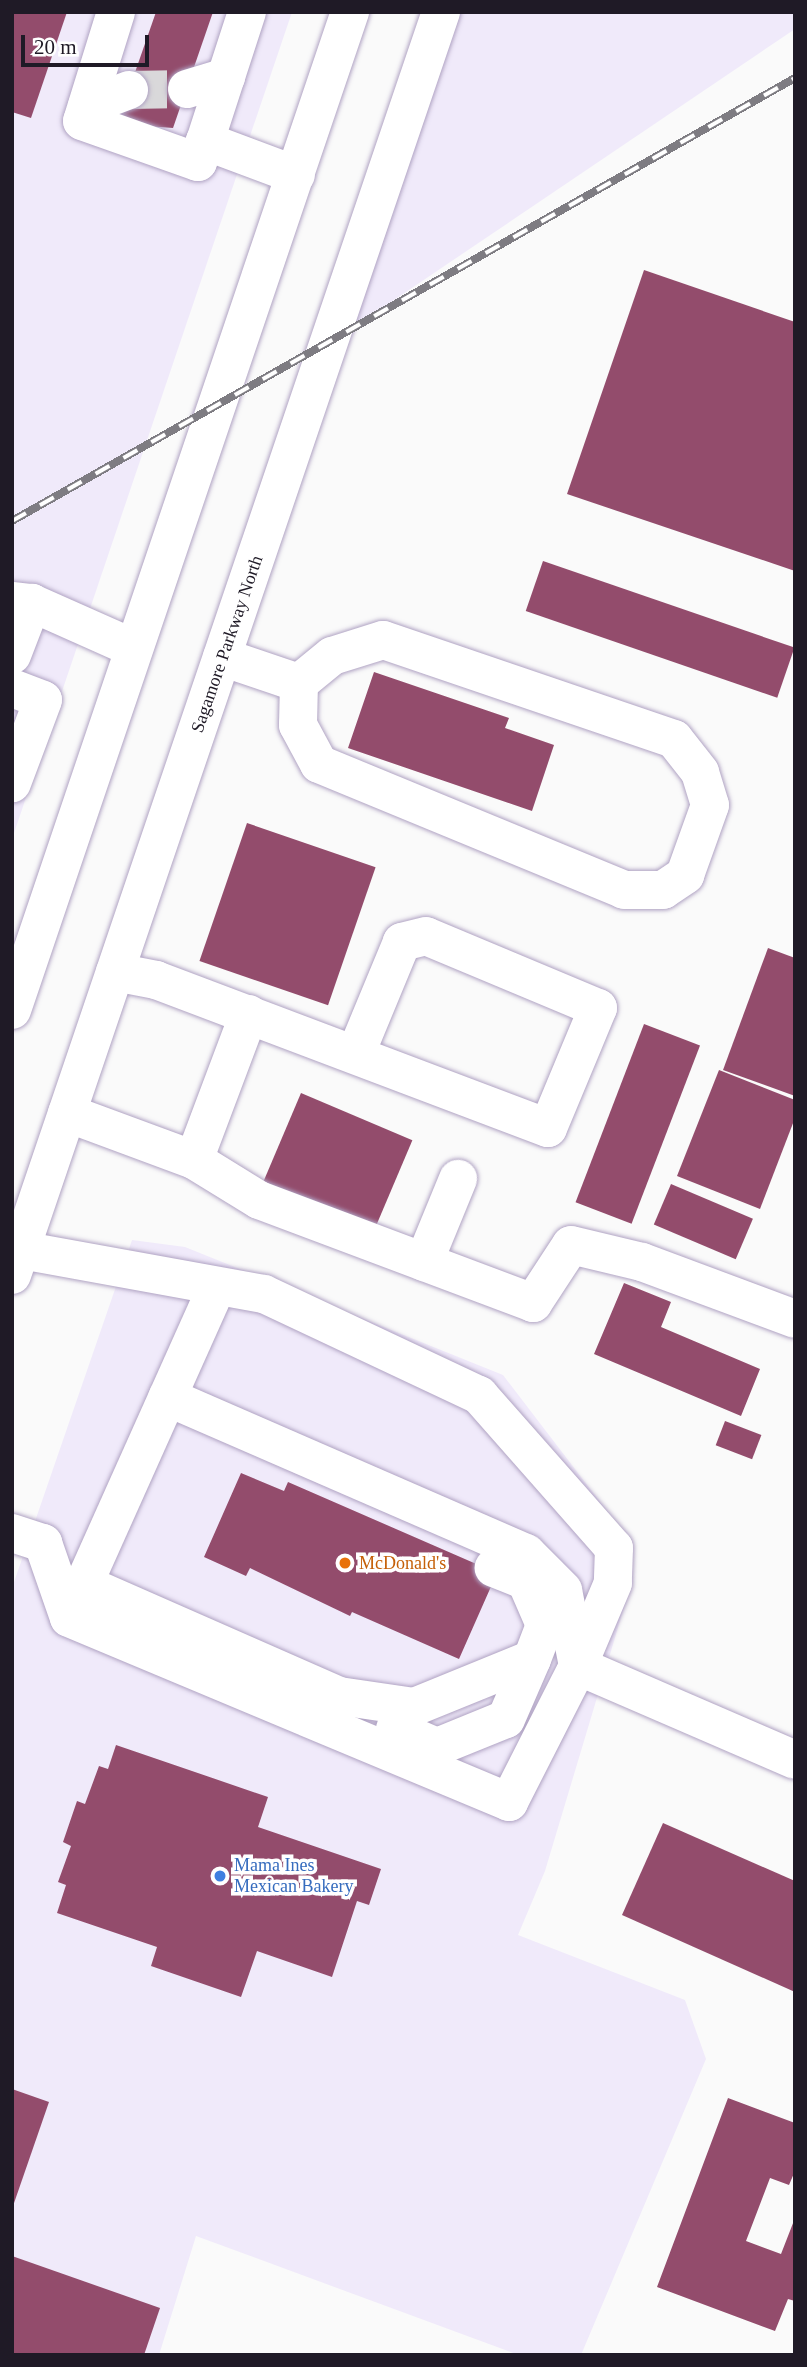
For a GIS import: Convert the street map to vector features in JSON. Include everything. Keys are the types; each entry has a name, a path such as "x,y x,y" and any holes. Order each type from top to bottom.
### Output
{"main road":[{"path":"117,12 82,121 198,162 247,12"},
{"path":"12,1010 351,12"},
{"name":"Sagamore Parkway North","path":"17,1263 441,12"},
{"path":"187,89 226,77"},
{"path":"86,106 129,90"},
{"path":"205,141 296,175"},
{"path":"12,655 22,602 133,648"},
{"path":"383,640 674,739 700,772 710,805 685,875 663,890 624,890 319,764 299,725 299,683 332,656 383,640"},
{"path":"222,657 299,683"},
{"path":"12,688 43,700 12,783"},
{"path":"115,972 156,980 356,1053 548,1128 597,1008 426,936 402,942 356,1053"},
{"path":"194,1160 249,1014"},
{"path":"67,1113 194,1160 259,1200 533,1303 571,1245 642,1262 795,1319"},
{"path":"424,1262 458,1179"},
{"path":"12,1533 43,1543 76,1601 509,1802 578,1666 613,1583 614,1548 479,1395 264,1294 17,1263"},
{"path":"76,1601 217,1286"},
{"path":"76,1601 339,1696 414,1707 532,1659 545,1625 526,1581 162,1408"},
{"path":"162,1408 526,1553 563,1590 578,1666"},
{"path":"578,1666 795,1760"}],"shaded area":[{"path":"12,12 292,12 12,839"},
{"path":"443,12 795,12 795,29 329,344"},
{"path":"132,1240 185,1247 503,1375 627,1537 626,1601 545,1871 518,1935 685,2000 706,2059 581,2355 519,2355 196,2236 159,2355 12,2355 12,1588"}],"building":[{"path":"12,12 67,12 31,118 12,112"},
{"path":"156,12 213,12 173,128 117,124"},
{"path":"644,270 795,322 795,571 567,494"},
{"path":"543,561 795,648 777,698 526,611"},
{"path":"374,672 509,718 505,728 554,745 532,811 348,748"},
{"path":"247,823 376,867 328,1005 199,961"},
{"path":"768,948 795,958 795,1096 723,1070"},
{"path":"644,1024 700,1046 632,1224 576,1202"},
{"path":"719,1070 795,1100 795,1118 760,1209 677,1176"},
{"path":"301,1093 412,1140 374,1230 263,1183"},
{"path":"671,1184 753,1219 736,1259 654,1225"},
{"path":"624,1283 671,1302 661,1327 760,1369 741,1416 594,1354"},
{"path":"725,1421 761,1435 752,1459 716,1445"},
{"name":"McDonald's","path":"241,1473 284,1491 288,1482 497,1573 459,1659 352,1612 350,1616 250,1568 246,1576 204,1557"},
{"name":"Mama Ines Mexican Bakery","path":"116,1745 268,1797 258,1827 381,1869 369,1905 357,1901 332,1977 257,1951 241,1997 151,1966 157,1947 57,1913 66,1885 58,1882 71,1846 63,1842 77,1801 85,1804 99,1766 108,1769"},
{"path":"663,1823 795,1881 795,1992 622,1915"},
{"path":"12,2089 49,2102 13,2206 12,2206"},
{"path":"728,2098 795,2123 795,2171 789,2185 770,2178 746,2241 781,2254 795,2218 795,2301 788,2299 775,2331 657,2287"},
{"path":"12,2256 160,2308 144,2355 12,2355"}],"tunnel":[{"path":"129,90 187,89"}],"railway":[{"path":"12,521 795,78"}],"place":[{"name":"McDonald's","path":"345,1563"},
{"name":"Mama Ines Mexican Bakery","path":"220,1876"}]}
